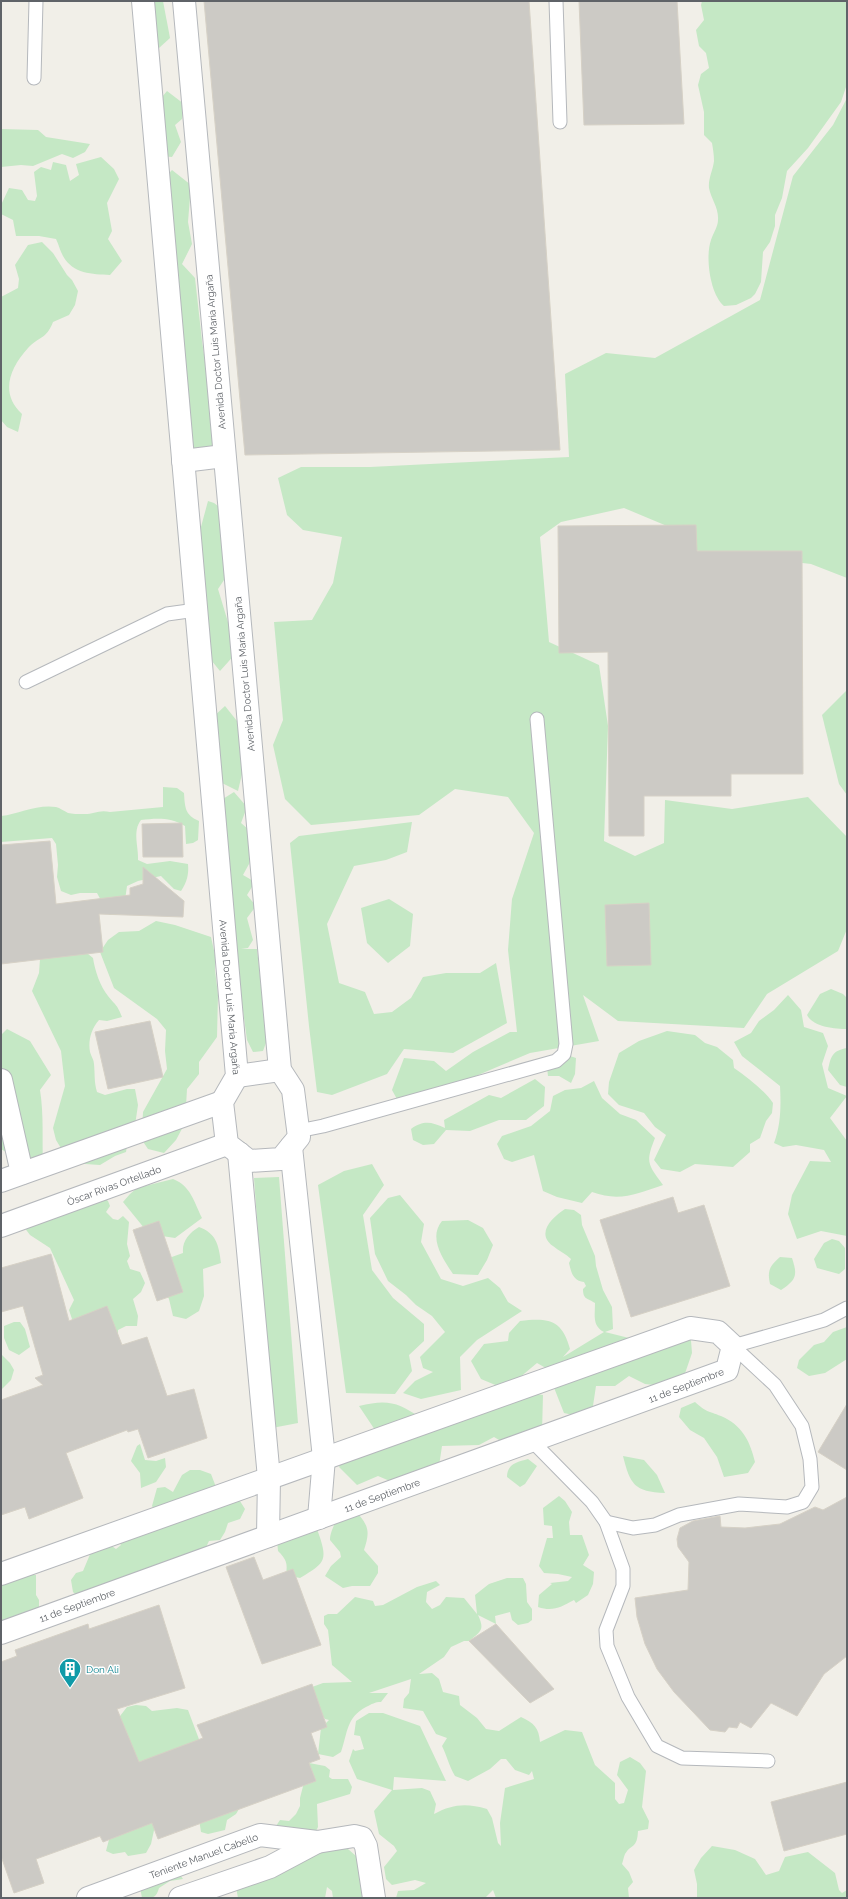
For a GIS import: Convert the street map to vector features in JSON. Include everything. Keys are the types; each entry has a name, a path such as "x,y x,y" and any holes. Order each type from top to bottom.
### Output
{"street":[{"name":"Avenida Doctor Luis Maria Argaña","path":"142,1 237,1076 222,1102"},
{"name":"Avenida Doctor Luis Maria Argaña","path":"184,1 280,1070 293,1090 294,1139 324,1458 319,1518"},
{"path":"183,461 224,456"},
{"path":"237,1076 280,1070"},
{"path":"1,1080 22,1173"},
{"path":"1,1180 222,1102 233,1148 269,1478 268,1536"},
{"path":"233,1148 249,1161 281,1159 294,1139"},
{"name":"Óscar Rivas Ortellado","path":"1,1226 233,1148"},
{"path":"1,1574 690,1328 718,1332 733,1346"},
{"name":"11 de Septiembre","path":"1,1633 727,1370 733,1346"},
{"name":"Teniente Manuel Cabello","path":"88,1898 260,1835 317,1842"},
{"path":"180,1898 270,1868 317,1842 354,1836 362,1838 366,1846 374,1898"}],"lane":[{"path":"34,78 36,1"},
{"path":"556,1 560,122"},
{"path":"26,682 167,614 196,610"},
{"path":"294,1139 323,1126 556,1061 564,1054 566,1044 537,719"},
{"path":"733,1346 824,1320 847,1308"},
{"path":"606,1522 633,1528 654,1525 679,1515 732,1505 759,1504 787,1507 803,1502 812,1486 810,1459 802,1426 775,1385 733,1346"},
{"path":"532,1441 592,1502 606,1522 623,1570 623,1586 606,1630 607,1646 628,1697 657,1746 682,1758 768,1761"}],"green space":[{"path":"150,1 163,1 170,38 159,48 149,45"},
{"path":"702,1 847,1 847,84 841,102 808,148 787,171 782,198 775,215 775,226 770,242 763,252 761,282 755,294 751,298 736,305 724,306 715,293 710,275 709,247 717,225 718,216 709,188 709,181 714,161 713,148 712,143 704,135 704,112 698,85 701,74 709,68 706,53 699,46 696,30 704,20 701,5"},
{"path":"167,91 184,104 182,119 175,125 181,142 172,157 160,156 157,103"},
{"path":"847,98 847,578 811,564 666,547 667,526 624,508 561,522 540,537 549,642 599,665 608,726 604,841 635,856 664,843 665,800 732,809 808,797 847,837 847,929 838,951 767,994 744,1028 618,1021 583,995 599,1041 530,1053 424,1098 398,1101 392,1090 404,1058 434,1061 446,1071 473,1052 510,1032 517,1032 508,950 512,899 534,833 508,797 455,789 419,815 311,825 285,799 273,745 283,720 274,622 312,620 333,583 342,537 303,530 287,515 278,478 301,467 370,467 569,457 565,374 606,353 655,358 760,300 793,176 833,125"},
{"path":"1,129 38,130 46,137 90,144 85,152 73,158 62,154 33,166 21,165 1,167"},
{"path":"101,157 114,169 119,179 107,203 112,231 108,239 122,261 110,275 84,272 72,266 63,256 56,239 39,236 16,236 13,220 1,214 1,205 9,188 22,190 28,200 35,201 37,196 34,172 41,167 51,170 53,162 66,165 70,181 79,175 76,164"},
{"path":"172,170 191,185 188,222 192,244 182,264 195,278 202,341 218,449 194,452 184,409 174,269 177,255 170,235 158,185"},
{"path":"42,242 53,253 78,291 75,305 69,315 53,322 48,332 32,344 21,356 12,373 9,390 15,406 22,414 18,432 7,427 1,420 1,297 18,288 19,279 15,265 28,245"},
{"path":"208,501 214,503 231,516 236,562 218,589 237,652 220,671 203,650 198,538"},
{"path":"847,690 847,795 839,784 822,715"},
{"path":"225,706 241,726 245,761 238,791 218,781 212,718"},
{"path":"163,787 177,788 184,793 188,813 194,819 199,821 198,840 193,843 186,844 185,826 180,823 158,819 141,820 138,824 136,834 138,860 147,864 170,861 188,864 188,875 186,881 181,891 174,889 161,876 138,881 127,886 124,907 116,915 109,915 97,893 80,893 71,895 61,891 57,877 58,865 56,844 52,838 1,842 1,816 49,806 58,807 68,813 86,814 102,811 110,812 163,807"},
{"path":"234,792 247,807 241,823 255,835 249,864 243,875 255,882 247,895 256,906 247,918 253,940 248,948 241,949 257,949 267,1040 263,1051 253,1052 247,1040 225,878 230,865 224,851 218,802"},
{"path":"412,822 407,852 386,860 354,866 327,924 339,983 365,992 374,1014 392,1012 411,998 423,977 446,973 480,973 496,963 507,1023 453,1053 404,1049 387,1074 332,1095 317,1092 290,843 299,836"},
{"path":"389,899 413,914 410,946 388,963 367,943 361,908"},
{"path":"156,921 175,925 211,937 215,955 218,995 217,1037 199,1062 199,1074 187,1089 185,1123 176,1140 164,1153 148,1149 142,1140 142,1131 143,1112 167,1069 165,1051 166,1030 157,1019 114,988 100,952 108,940 119,932 139,931"},
{"path":"77,945 93,958 100,983 117,1007 122,1017 107,1021 99,1020 91,1035 89,1048 94,1062 97,1092 105,1095 127,1089 135,1089 138,1105 134,1132 128,1140 126,1152 115,1156 100,1165 70,1163 56,1140 53,1128 65,1086 61,1051 32,991 39,973 40,959"},
{"path":"831,989 843,994 846,997 847,1029 831,1028 819,1025 807,1015 820,994"},
{"path":"788,995 801,1010 804,1027 823,1033 828,1046 822,1064 828,1088 847,1096 830,1118 847,1141 847,1236 821,1231 797,1239 788,1214 792,1195 810,1161 831,1162 824,1150 796,1145 783,1147 774,1143 780,1115 780,1086 742,1056 734,1042 751,1033 759,1021 774,1010"},
{"path":"7,1029 30,1041 51,1075 40,1090 43,1166 11,1155 1,1149 1,1035"},
{"path":"667,1031 695,1035 705,1043 717,1047 733,1060 734,1068 760,1088 773,1103 772,1113 766,1121 760,1138 750,1144 750,1152 733,1167 695,1164 680,1172 661,1169 654,1160 666,1135 655,1127 644,1113 619,1105 608,1094 609,1082 619,1053 639,1041"},
{"path":"847,1048 847,1087 840,1085 828,1070 833,1055 838,1051"},
{"path":"564,1054 576,1058 575,1074 571,1083 559,1076 548,1076 546,1059"},
{"path":"535,1079 545,1087 544,1106 526,1120 499,1120 470,1131 446,1130 434,1144 423,1145 413,1140 411,1129 420,1124 436,1124 445,1128 444,1120 489,1095 501,1098"},
{"path":"594,1081 602,1098 620,1114 636,1120 655,1138 649,1158 651,1167 663,1185 636,1194 619,1197 592,1192 582,1203 557,1197 543,1191 534,1155 512,1162 504,1159 497,1144 502,1136 531,1126 550,1111 553,1096 565,1090 581,1088"},
{"path":"372,1164 384,1185 363,1215 372,1270 393,1298 424,1324 424,1341 409,1355 412,1371 395,1394 346,1393 318,1185 344,1171"},
{"path":"279,1177 298,1423 272,1428 254,1178"},
{"path":"173,1179 188,1190 202,1218 175,1238 149,1234 123,1202 137,1188"},
{"path":"94,1190 108,1201 110,1206 106,1212 113,1219 118,1220 123,1216 129,1222 127,1244 130,1256 127,1261 130,1269 140,1272 145,1283 141,1292 133,1299 138,1316 137,1326 126,1326 118,1330 118,1340 74,1325 69,1310 74,1300 50,1248 30,1235 24,1227"},
{"path":"400,1195 424,1224 421,1242 441,1279 463,1286 488,1278 500,1288 508,1302 522,1311 477,1340 460,1357 461,1390 421,1399 403,1393 415,1381 433,1372 423,1368 420,1357 445,1332 432,1316 416,1305 388,1281 375,1254 370,1218 388,1198"},
{"path":"565,1209 574,1210 581,1215 582,1225 595,1256 596,1266 603,1290 612,1307 613,1329 605,1332 645,1342 690,1328 692,1353 680,1388 645,1384 629,1376 615,1386 596,1386 591,1419 564,1413 549,1375 551,1371 537,1363 506,1389 543,1395 542,1432 519,1452 494,1437 479,1445 442,1446 439,1466 404,1487 378,1476 357,1485 339,1467 353,1441 377,1433 359,1406 377,1403 392,1403 406,1408 421,1418 505,1389 481,1379 471,1361 484,1344 508,1341 509,1333 520,1321 546,1321 558,1326 567,1339 570,1349 563,1357 604,1332 600,1330 596,1323 595,1303 586,1298 584,1295 583,1289 586,1286 584,1282 577,1280 572,1273 569,1263 571,1259 553,1246 548,1241 546,1236 546,1231 551,1221"},
{"path":"468,1220 483,1228 493,1245 487,1260 478,1275 453,1274 438,1248 436,1234 442,1221"},
{"path":"199,1227 213,1236 216,1240 221,1263 203,1269 204,1296 199,1311 186,1319 173,1316 169,1299 163,1289 169,1258 183,1253 185,1241 192,1232"},
{"path":"832,1239 839,1241 845,1248 845,1269 839,1274 817,1268 814,1259 824,1243"},
{"path":"780,1257 792,1258 795,1269 793,1280 781,1290 770,1284 769,1275 770,1269"},
{"path":"14,1322 20,1322 25,1329 30,1347 19,1355 9,1350 4,1338 4,1326"},
{"path":"847,1327 847,1359 825,1373 809,1376 797,1368 799,1360 814,1345 824,1342 833,1332"},
{"path":"1,1354 10,1363 14,1370 11,1380 1,1390"},
{"path":"695,1402 705,1410 728,1420 744,1434 751,1447 755,1462 748,1473 724,1477 717,1457 704,1438 690,1430 679,1417 681,1408"},
{"path":"140,1444 145,1460 156,1461 165,1458 166,1467 156,1482 141,1488 140,1473 131,1461 137,1446"},
{"path":"623,1456 644,1460 657,1475 665,1493 646,1491 635,1485 628,1473"},
{"path":"528,1459 537,1466 525,1484 520,1487 507,1477 507,1473 513,1464"},
{"path":"190,1470 200,1470 211,1474 219,1495 238,1498 245,1509 240,1519 228,1523 220,1540 209,1541 197,1566 123,1595 111,1606 105,1598 82,1600 73,1592 71,1580 76,1573 83,1571 91,1552 106,1542 116,1549 121,1545 117,1539 156,1512 152,1506 157,1488 165,1487 173,1492 182,1475"},
{"path":"559,1496 565,1501 572,1512 569,1522 570,1535 582,1535 589,1555 583,1565 594,1572 593,1584 588,1595 576,1603 574,1600 561,1607 548,1609 538,1607 539,1595 552,1584 550,1583 568,1581 572,1577 544,1573 539,1566 547,1538 553,1538 552,1526 544,1525 543,1508"},
{"path":"359,1515 368,1531 364,1550 378,1566 378,1573 370,1586 352,1586 343,1588 325,1576 331,1566 341,1557 340,1552 330,1540 331,1534 336,1519"},
{"path":"317,1529 324,1554 320,1564 300,1578 286,1575 287,1567 285,1559 278,1551 277,1540"},
{"path":"16,1574 36,1575 36,1595 39,1600 39,1610 1,1630 1,1585"},
{"path":"507,1578 523,1578 526,1584 527,1602 532,1609 532,1620 528,1623 518,1625 512,1620 510,1612 495,1616 496,1624 478,1615 481,1624 481,1630 479,1632 469,1641 464,1641 451,1647 444,1657 419,1674 432,1673 439,1679 443,1692 459,1696 460,1705 477,1718 486,1729 499,1731 521,1717 535,1726 540,1742 565,1730 582,1732 595,1765 615,1783 615,1799 619,1804 624,1803 628,1790 617,1775 620,1762 630,1757 640,1763 646,1771 642,1807 649,1821 648,1829 638,1831 637,1841 625,1854 622,1864 629,1872 633,1882 628,1888 629,1898 496,1898 493,1890 485,1898 396,1898 398,1891 414,1890 426,1883 415,1880 392,1885 386,1879 384,1867 397,1851 394,1846 379,1834 374,1811 392,1790 357,1779 349,1761 353,1749 355,1751 364,1749 360,1736 354,1735 356,1721 369,1713 383,1713 420,1726 446,1781 394,1777 393,1790 422,1788 430,1791 436,1804 434,1814 454,1806 466,1805 487,1809 492,1818 498,1843 501,1846 500,1823 505,1788 534,1779 532,1771 529,1775 515,1770 506,1759 501,1759 490,1769 468,1781 455,1776 442,1746 447,1738 436,1734 423,1711 403,1708 404,1699 409,1693 411,1679 369,1693 388,1693 381,1702 375,1703 359,1711 351,1721 341,1752 333,1757 318,1754 321,1728 329,1720 325,1719 304,1690 323,1683 352,1682 332,1665 328,1630 324,1624 324,1616 328,1614 337,1614 355,1597 373,1601 375,1606 383,1605 417,1587 436,1581 440,1585 427,1592 426,1602 432,1609 440,1605 446,1597 464,1598 477,1614 475,1595 489,1584"},
{"path":"136,1705 146,1706 152,1711 177,1708 188,1710 200,1742 134,1764 117,1720 127,1707"},
{"path":"309,1763 325,1766 330,1770 329,1777 332,1779 348,1779 352,1787 350,1794 317,1804 318,1827 313,1837 274,1829 280,1820 289,1821 296,1814 300,1806 300,1798"},
{"path":"230,1795 239,1809 236,1814 227,1820 225,1830 208,1834 201,1832 199,1819"},
{"path":"156,1821 151,1844 146,1853 128,1856 125,1852 113,1854 106,1851 110,1836"},
{"path":"337,1846 348,1849 356,1856 364,1889 363,1898 333,1898 332,1891 327,1887 325,1898 238,1898 236,1887"},
{"path":"712,1846 735,1850 755,1859 766,1875 779,1871 785,1857 808,1852 835,1873 839,1890 842,1893 847,1890 847,1898 697,1898 697,1884 694,1870 701,1858"},
{"path":"178,1872 183,1879 170,1881 159,1888 153,1897 142,1898 140,1887"}],"building":[{"path":"204,1 529,1 560,450 245,455"},
{"path":"579,1 677,1 684,124 584,125"},
{"path":"696,525 697,551 802,551 803,774 731,774 731,796 644,796 644,836 609,836 608,652 559,653 558,526"},
{"path":"182,823 183,857 143,857 142,824"},
{"path":"50,841 56,904 130,895 130,888 143,884 143,867 184,901 183,917 99,914 103,952 1,964 1,845"},
{"path":"649,903 651,965 607,966 605,905"},
{"path":"150,1021 163,1077 108,1089 95,1032"},
{"path":"673,1197 678,1213 704,1205 730,1286 631,1317 600,1220"},
{"path":"159,1221 183,1292 157,1301 133,1230"},
{"path":"51,1254 69,1321 107,1306 122,1345 147,1337 167,1396 194,1389 207,1438 148,1458 138,1429 128,1432 127,1430 66,1453 83,1498 29,1519 25,1507 1,1515 1,1400 43,1385 35,1378 43,1375 23,1306 1,1312 1,1268"},
{"path":"847,1404 847,1470 818,1452"},
{"path":"847,1497 847,1656 824,1674 797,1716 771,1703 751,1728 740,1722 737,1728 729,1727 725,1732 710,1730 674,1692 657,1669 645,1644 637,1617 635,1598 688,1590 689,1562 678,1547 677,1539 680,1528 693,1521 720,1516 721,1527 745,1528 780,1524 815,1507 823,1510"},
{"path":"254,1557 263,1580 293,1569 321,1645 262,1664 226,1567"},
{"path":"159,1605 185,1688 117,1709 139,1762 203,1738 197,1725 312,1684 327,1727 311,1733 320,1759 309,1763 316,1781 158,1839 152,1823 103,1842 100,1836 36,1859 44,1883 14,1893 1,1856 1,1662 17,1656 15,1650 88,1624 89,1629"},
{"path":"496,1624 554,1689 530,1703 469,1641"},
{"path":"847,1782 847,1834 784,1851 771,1802"}],"place":[{"name":"Don Ali","path":"70,1688"}]}
